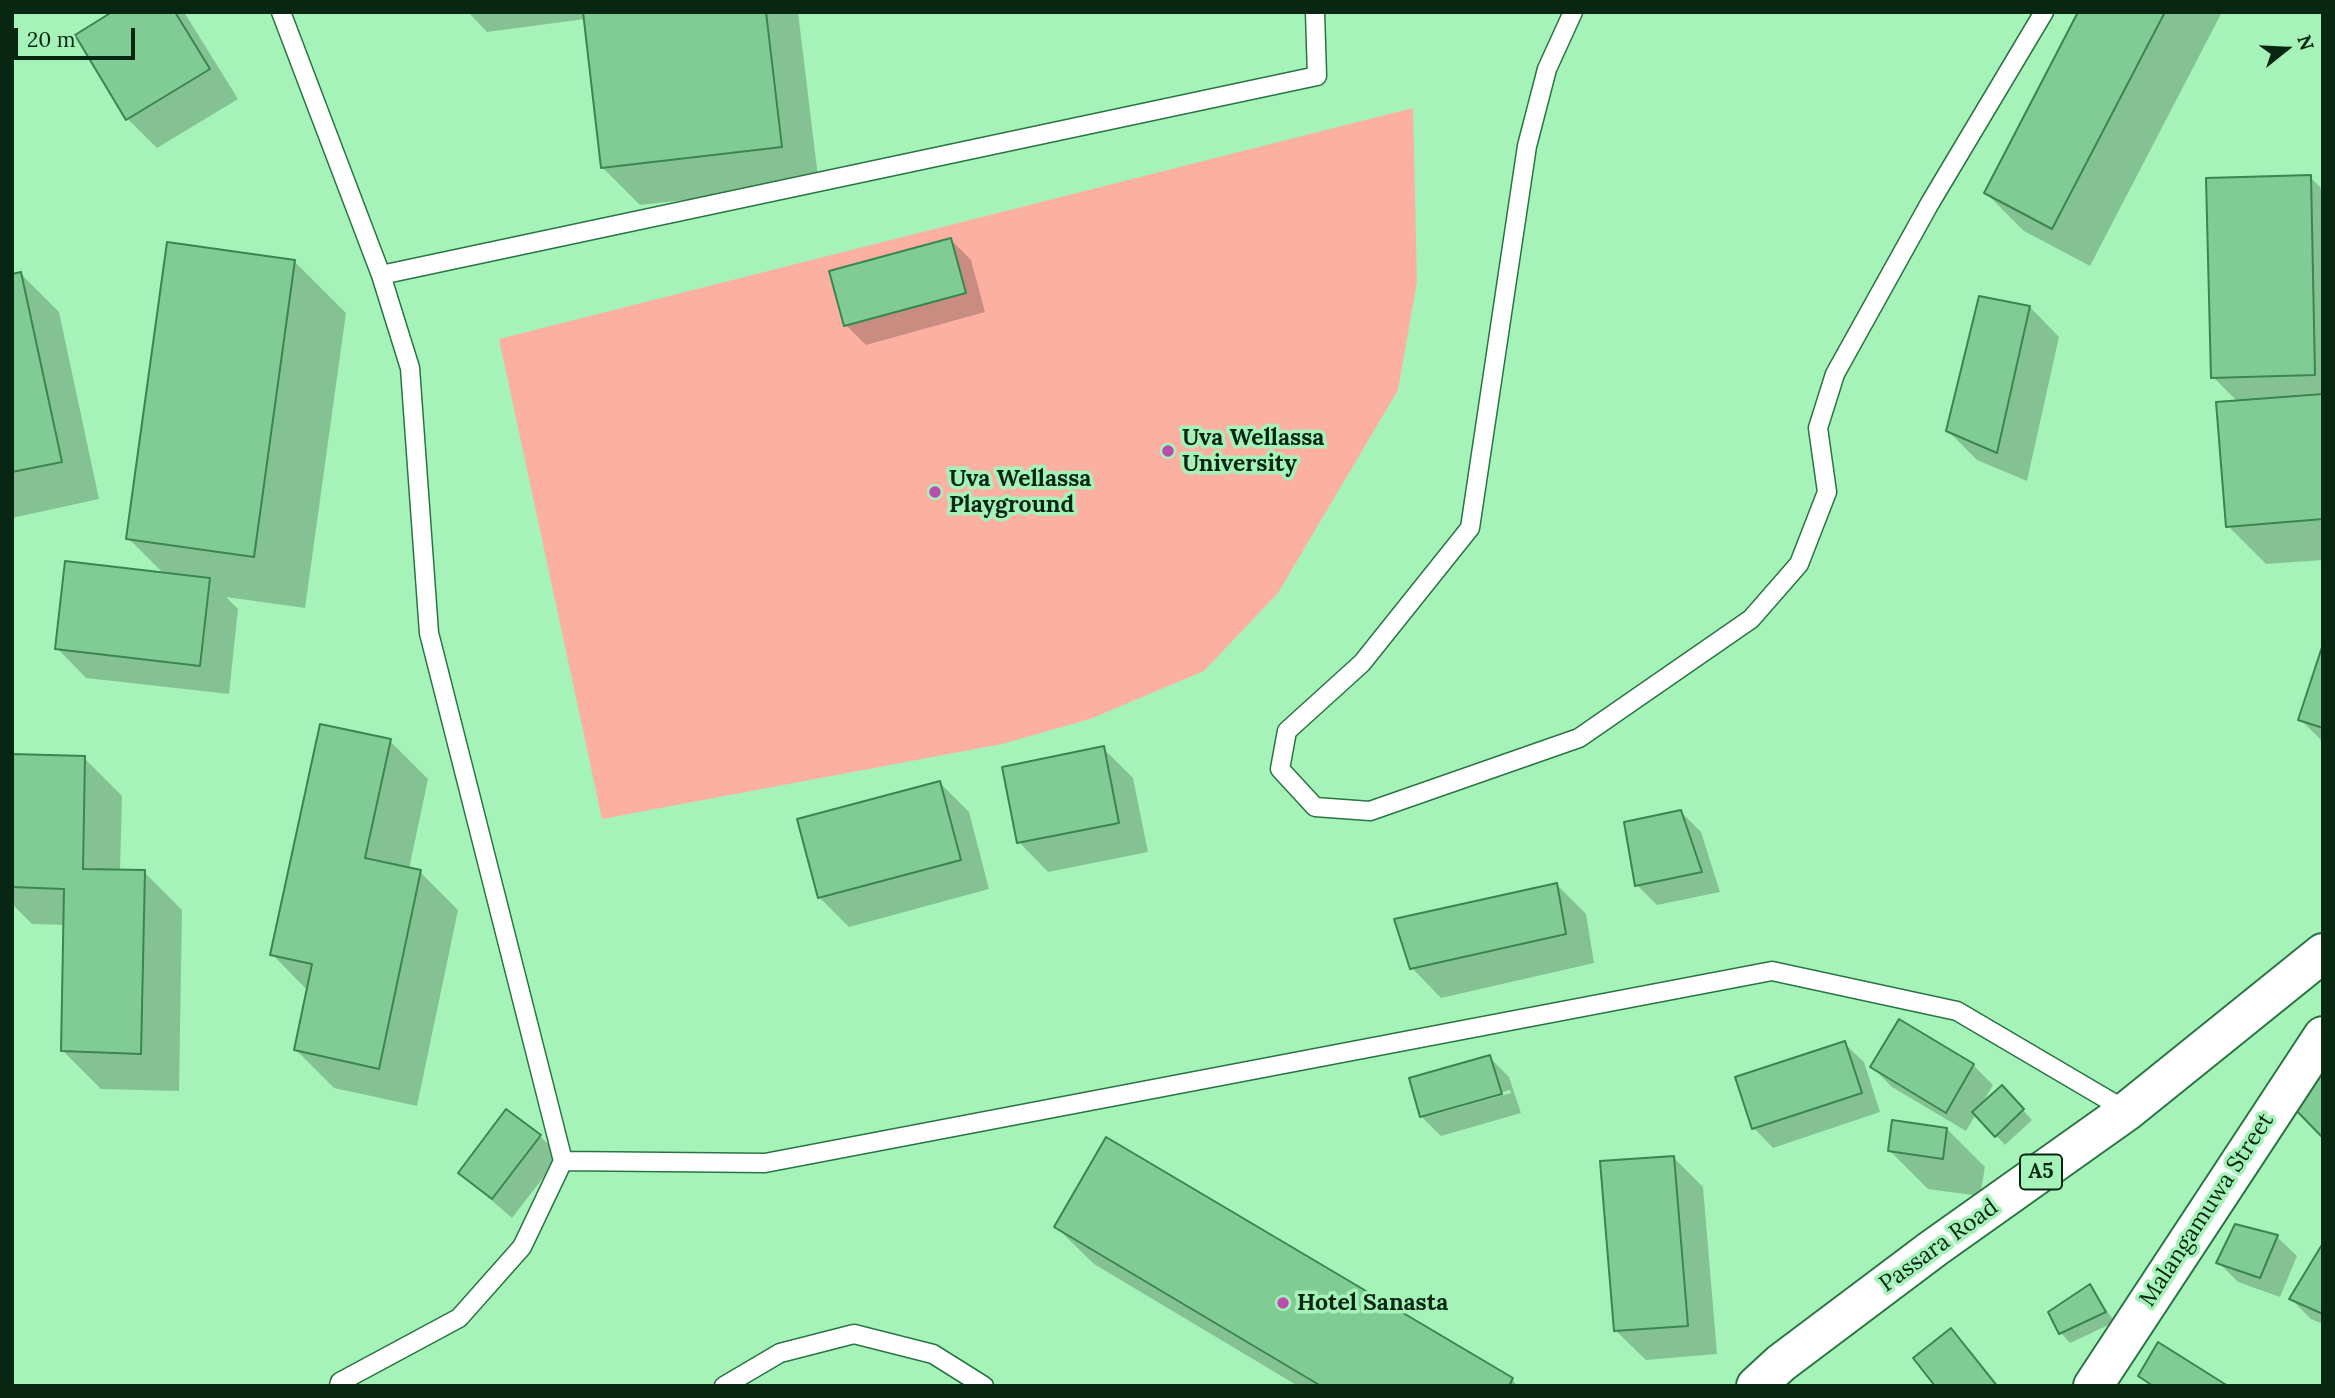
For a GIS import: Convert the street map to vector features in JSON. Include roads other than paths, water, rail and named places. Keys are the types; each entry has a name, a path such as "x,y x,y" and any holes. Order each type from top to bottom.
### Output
{"main road":[{"name":"Passara Road","path":"1756,1386 1781,1363 1934,1248 2127,1111 2323,953"},
{"name":"Malangamuwa Street","path":"2093,1386 2323,1036"}],"lane":[{"path":"281,12 381,275 410,368 429,633 563,1161 522,1247 460,1318 340,1382 339,1386"},
{"path":"381,275 1317,76 1315,12"},
{"path":"1573,12 1547,69 1527,146 1471,528 1362,663 1287,731 1280,769 1315,807 1370,811 1579,738 1751,619 1799,564 1827,492 1818,428 1835,373 1930,203 2044,12"},
{"path":"563,1161 765,1163 1772,971 1957,1011 2127,1111"},
{"path":"724,1386 780,1353 854,1334 933,1354 984,1386"}],"place":[{"name":"Uva Wellassa University","path":"1168,451"},
{"name":"Uva Wellassa Playground","path":"935,492"},
{"name":"Hotel Sanasta","path":"1283,1303"}]}
